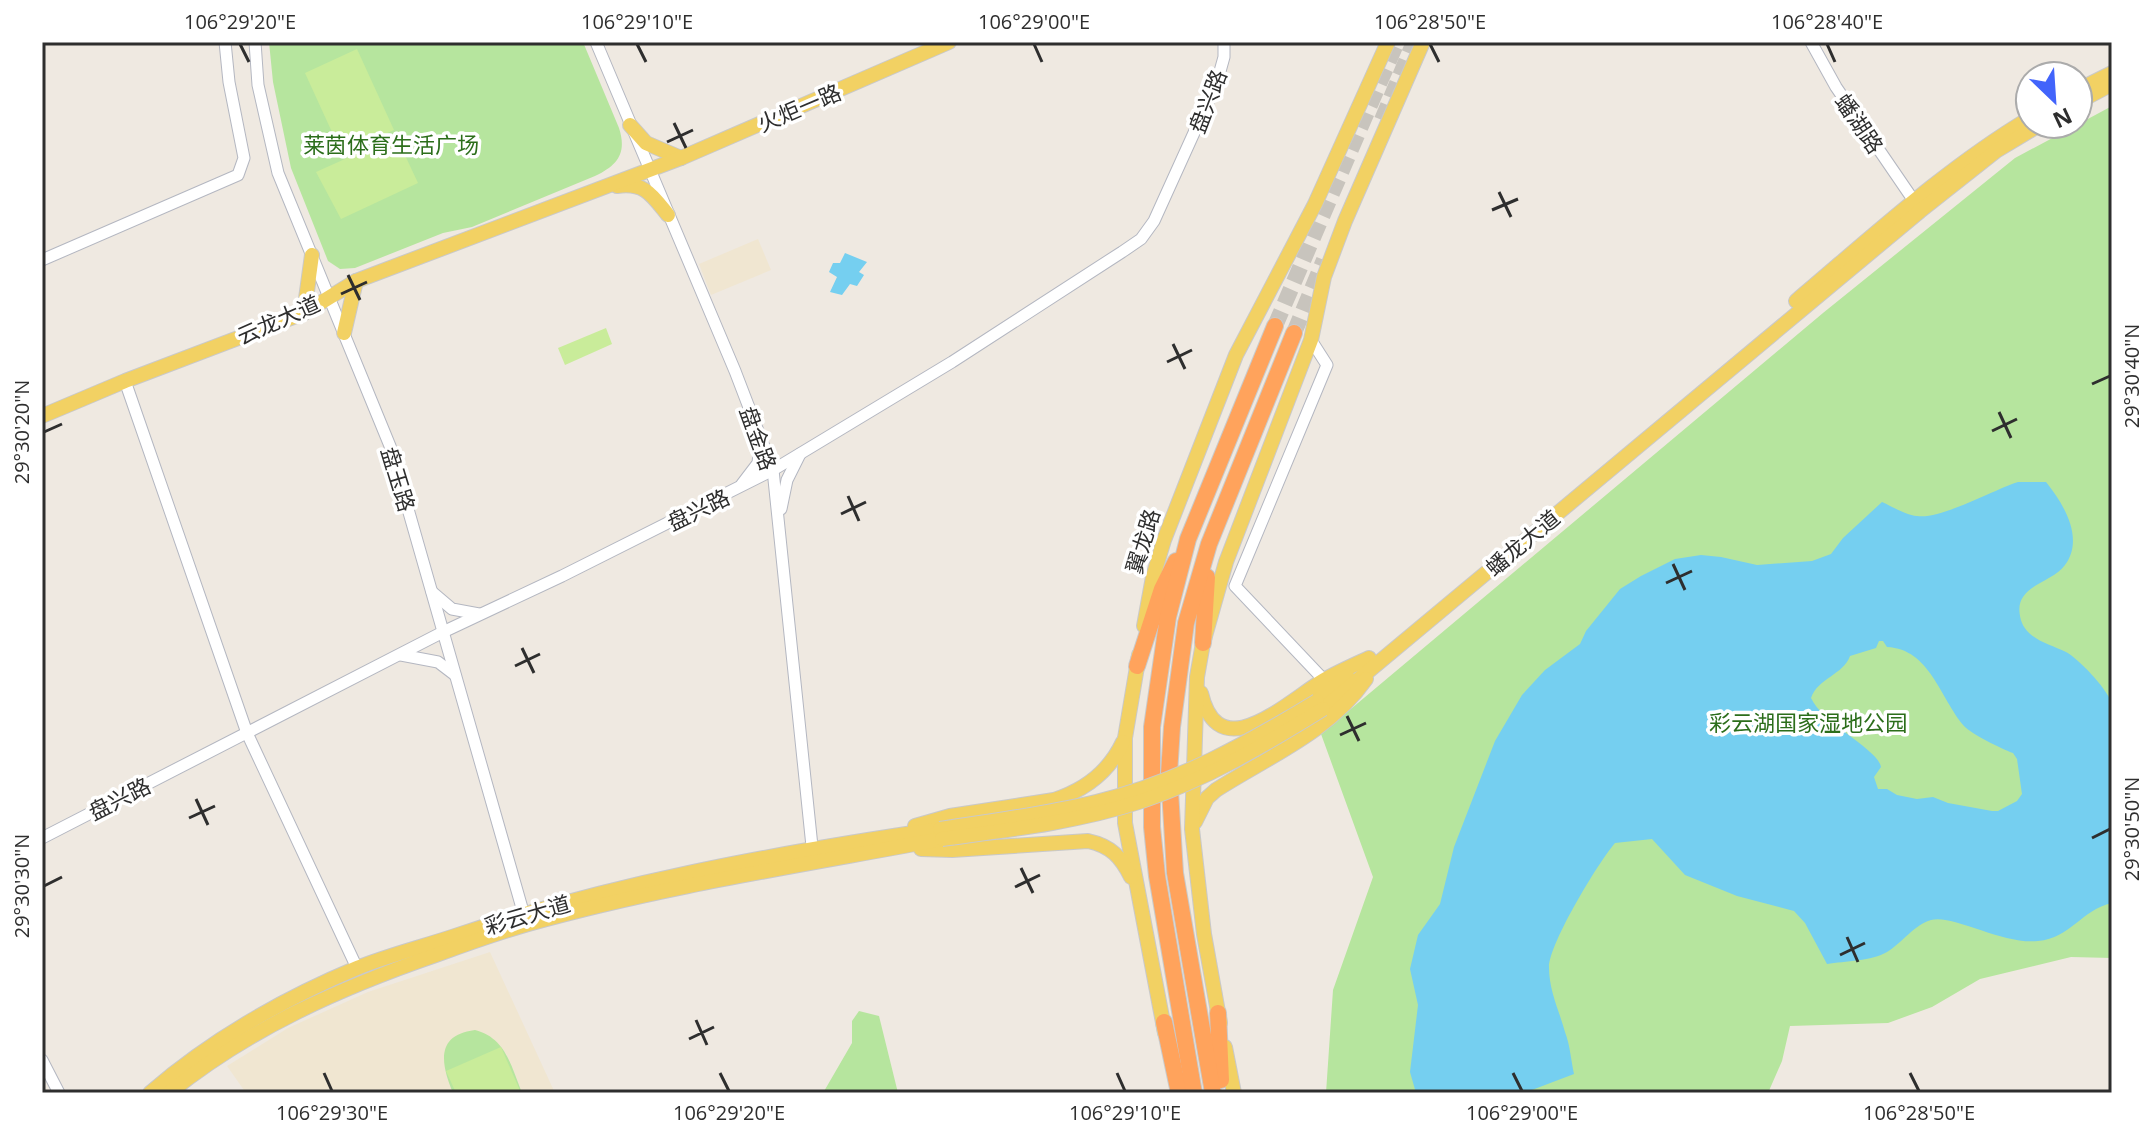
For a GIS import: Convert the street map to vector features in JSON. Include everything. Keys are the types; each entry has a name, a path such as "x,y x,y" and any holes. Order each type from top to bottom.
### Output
{"highway":[{"name":"翼龙路","path":"1194,1093 1178,1071 1152,827 1150,777 1158,672 1188,539 1275,326"},
{"path":"1223,1093 1213,1064 1175,873 1169,774 1177,675 1186,623 1209,544 1294,333"},
{"path":"1137,666 1167,577 1188,539"},
{"path":"1203,643 1209,544"},
{"path":"1213,1093 1218,1013"},
{"path":"1164,1022 1178,1071 1179,1093"}],"main road":[{"name":"火炬一路","path":"648,170 949,42"},
{"name":"翼龙路","path":"1164,1022 1125,823 1125,738 1153,577 1164,540 1230,370 1315,204 1388,42"},
{"path":"1234,1093 1204,934 1192,829 1197,677 1203,643 1226,562 1311,340 1324,277 1423,42"},
{"path":"2094,82 2112,73"},
{"path":"2094,94 2112,84"},
{"path":"630,125 646,143 681,158"},
{"name":"蟠龙大道","path":"1374,660 1914,201 1989,143 2014,128"},
{"name":"蟠龙大道","path":"941,834 1025,827 1102,812 1141,801 1221,768 1264,746 1320,705 1920,211 2014,140"},
{"name":"云龙大道","path":"42,416 304,313 356,281 648,170"},
{"path":"602,188 631,184 649,191 668,215"},
{"path":"304,313 312,255"},
{"path":"344,333 356,281"},
{"path":"1197,677 1207,712 1221,726 1241,728 1260,722 1324,680 1374,660"},
{"path":"1192,829 1201,808 1216,790 1305,737 1335,715 1354,697 1374,660"},
{"path":"880,838 940,818 1054,800 1068,795 1085,787 1109,766 1125,738"},
{"name":"彩云大道","path":"813,855 880,838 941,834"},
{"name":"彩云大道","path":"150,1093 210,1047 278,1006 357,968 675,876 813,855 893,848 941,834"},
{"path":"893,848 952,850 1088,841 1109,848 1119,856 1140,895"},
{"name":"彩云大道","path":"169,1093 220,1056 282,1018 363,980 525,919"},
{"name":"翼龙路","path":"1171,1093 1178,1071"}],"street":[{"path":"42,260 238,175 244,158 229,82 225,42"},
{"name":"盘玉路","path":"255,42 258,85 278,173 390,446 525,919"},
{"name":"盘金路","path":"596,42 773,470 813,855"},
{"name":"盘兴路","path":"42,838 443,632 740,488 952,362 1141,239 1154,221 1211,96 1224,57 1224,42"},
{"name":"蟠湖路","path":"1811,42 1836,87 1914,201"},
{"path":"1311,340 1327,365 1235,586 1324,680"},
{"path":"125,381 247,733 357,968"},
{"path":"740,488 758,463 761,439"},
{"path":"779,518 787,480 800,454"},
{"path":"431,591 452,609 480,614"},
{"path":"401,655 438,662 456,676"},
{"path":"42,1060 59,1093"}],"shaded area":[{"path":"758,239 771,270 711,295 699,264"},
{"path":"490,952 555,1093 246,1093 227,1066 288,1028 368,992"}],"green space":[{"name":"莱茵体育生活广场","path":"269,42 583,42 619,128 621,151 615,163 595,176 472,227 443,233 355,268 340,269 328,261 291,168 273,82"},
{"path":"357,49 394,130 342,154 305,73"},
{"name":"彩云湖国家湿地公园","path":"2112,106 2112,958 2071,957 1980,979 1932,1007 1888,1023 1790,1026 1782,1061 1768,1093 1326,1093 1333,990 1373,877 1321,734 1823,313 2015,158 2049,140 2094,140 2094,116"},
{"path":"396,136 418,183 341,219 316,172"},
{"path":"606,328 612,344 565,365 558,348"},
{"path":"859,1011 879,1016 898,1093 823,1093 852,1043 852,1021"},
{"path":"475,1030 501,1046 522,1093 453,1093 444,1052 453,1038"},
{"path":"501,1047 521,1093 456,1093 446,1071"}],"water":[{"path":"845,253 867,262 859,272 864,275 857,286 850,284 842,295 830,292 837,277 829,272 833,263 840,263"},
{"path":"2018,482 2046,482 2065,510 2073,544 2065,565 2028,591 2023,598 2020,606 2022,624 2032,635 2066,652 2084,667 2111,701 2114,718 2112,903 2092,911 2068,930 2049,939 2010,939 1952,921 1931,920 1919,925 1881,955 1827,964 1805,923 1794,911 1737,896 1685,875 1652,839 1615,843 1587,884 1551,955 1549,976 1552,992 1568,1042 1574,1074 1524,1093 1416,1093 1410,1072 1418,1005 1410,969 1418,935 1440,904 1454,847 1495,741 1522,695 1545,670 1580,644 1586,631 1620,589 1675,559 1701,555 1757,565 1812,561 1831,554 1843,538 1882,502 1908,514 1927,516","holes":["1879,641 1887,647 1902,650 1924,665 1964,726 2013,753 2017,759 2022,794 2017,801 1992,811 1933,797 1917,799 1878,789 1874,777 1881,767 1878,760 1817,708 1811,698 1814,691 1842,668 1850,656 1876,648"]}],"tunnel":[{"path":"1275,326 1397,42"},
{"path":"1382,120 1414,42"},
{"path":"1294,333 1324,260"}]}
